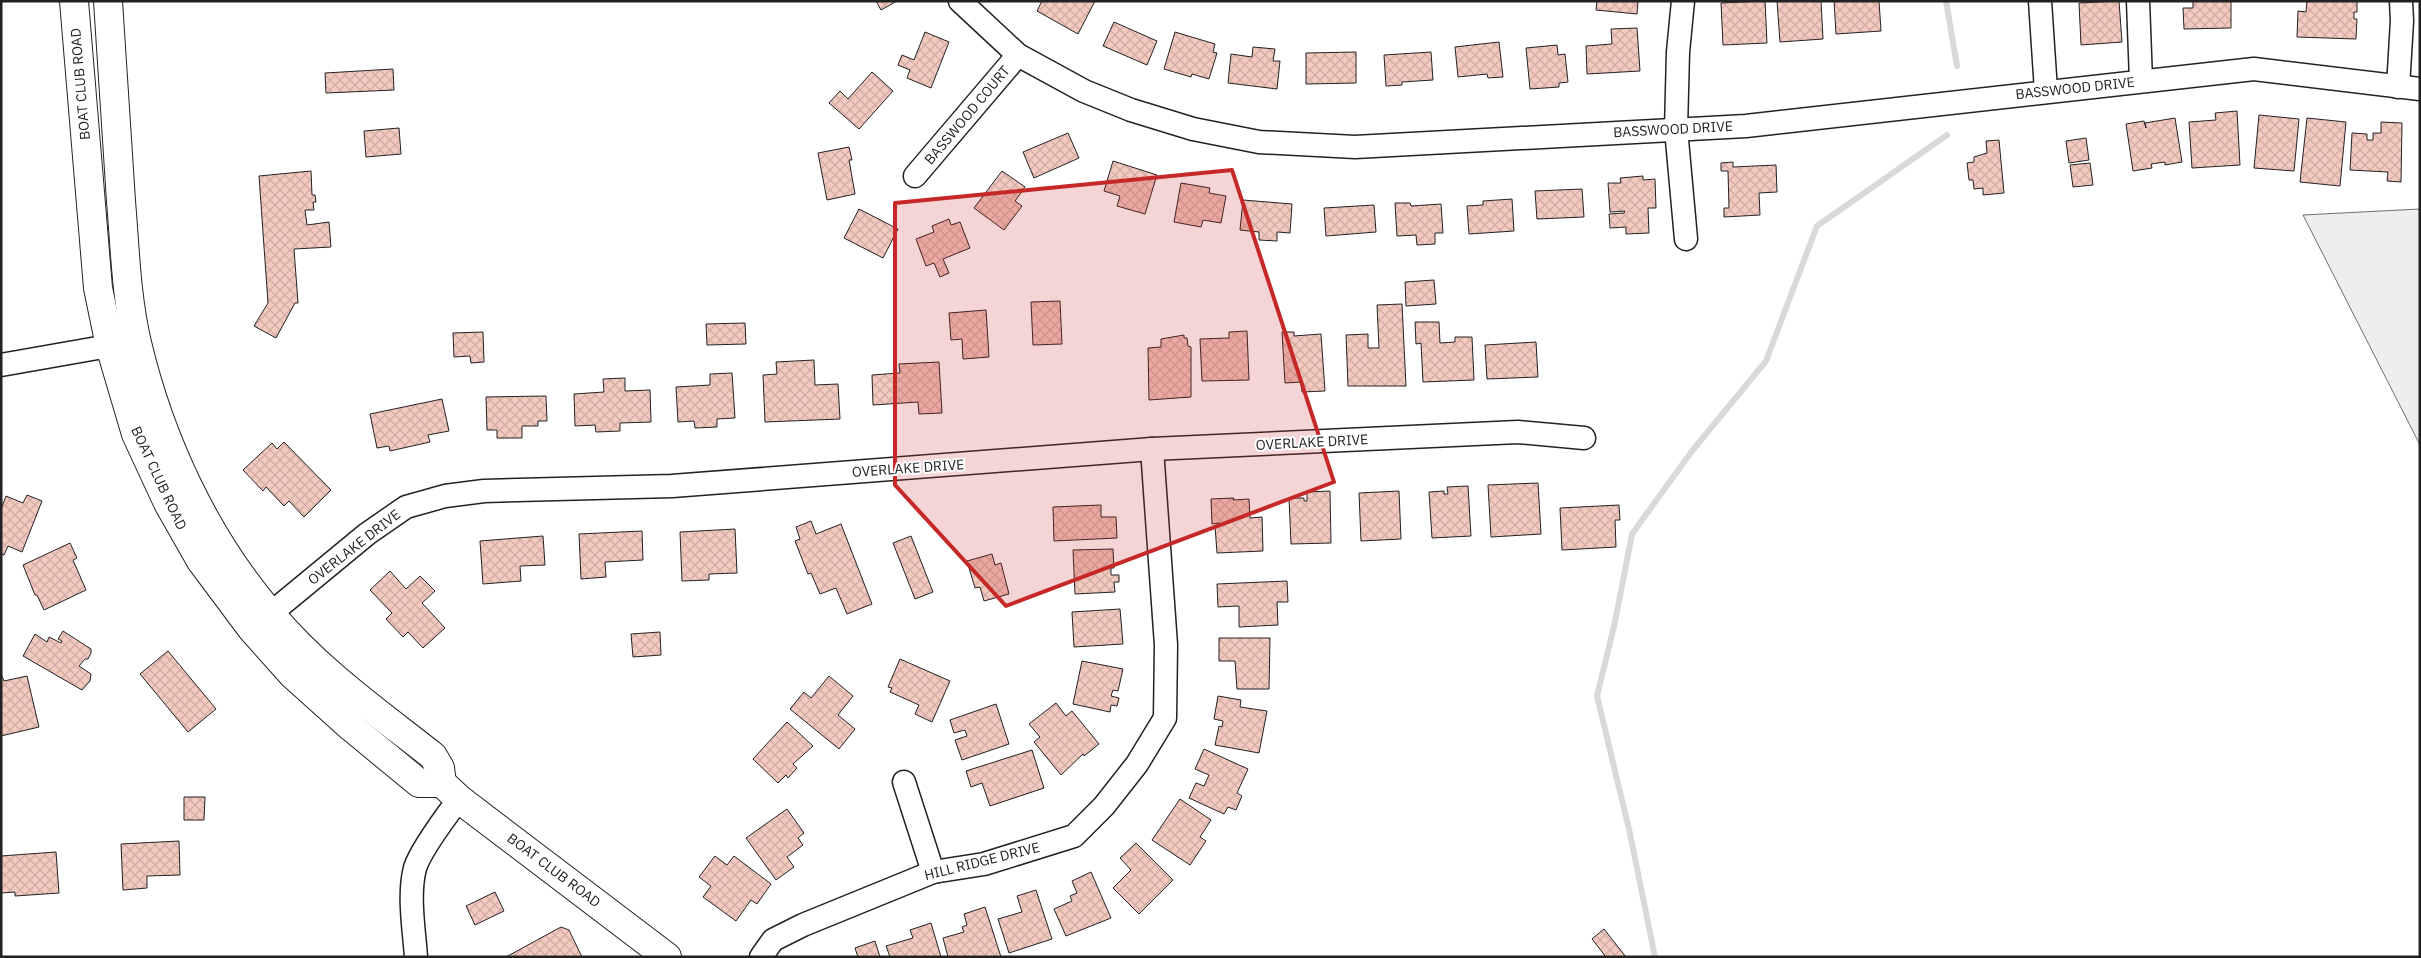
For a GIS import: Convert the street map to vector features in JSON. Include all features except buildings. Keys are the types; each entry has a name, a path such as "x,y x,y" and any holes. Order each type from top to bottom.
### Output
{"main road":[{"name":"BOAT CLUB ROAD","path":"74,1 98,288 110,346 136,434 168,503 201,561 251,628 292,674 351,728 419,783 450,791 667,957"},
{"name":"BOAT CLUB ROAD","path":"108,1 126,271 136,341 152,398 173,451 214,535 270,614 318,663 356,696 433,756 450,791"}],"street":[{"name":"BASSWOOD DRIVE","path":"960,1 1018,55 1084,91 1131,110 1193,129 1259,142 1355,147 1676,128 1746,126 2254,69 2420,89"},
{"path":"1683,1 1678,52 1676,128 1686,239"},
{"path":"2040,1 2046,92"},
{"path":"2138,1 2142,81"},
{"path":"2398,87 2402,21 2401,1"},
{"name":"BASSWOOD COURT","path":"915,176 1018,55"},
{"path":"1,365 136,341"},
{"name":"OVERLAKE DRIVE","path":"270,614 367,534 406,507 445,496 484,491 672,486 1152,449 1518,432 1584,438"},
{"name":"HILL RIDGE DRIVE","path":"761,957 774,940 803,925 933,872 984,864 1074,836 1104,806 1137,764 1166,718 1166,644 1152,449"},
{"path":"904,782 933,872"},
{"path":"416,957 412,905 416,867 438,828 450,791"}],"highlighted area":[{"path":"1232,170 1334,482 1006,606 895,485 895,203"}],"shaded area":[{"path":"2420,209 2420,445 2303,215"}],"waterway":[{"path":"1946,1 1957,66"},
{"path":"1655,957 1629,829 1597,696 1615,622 1632,534 1692,451 1766,361 1817,226 1947,135"}]}
